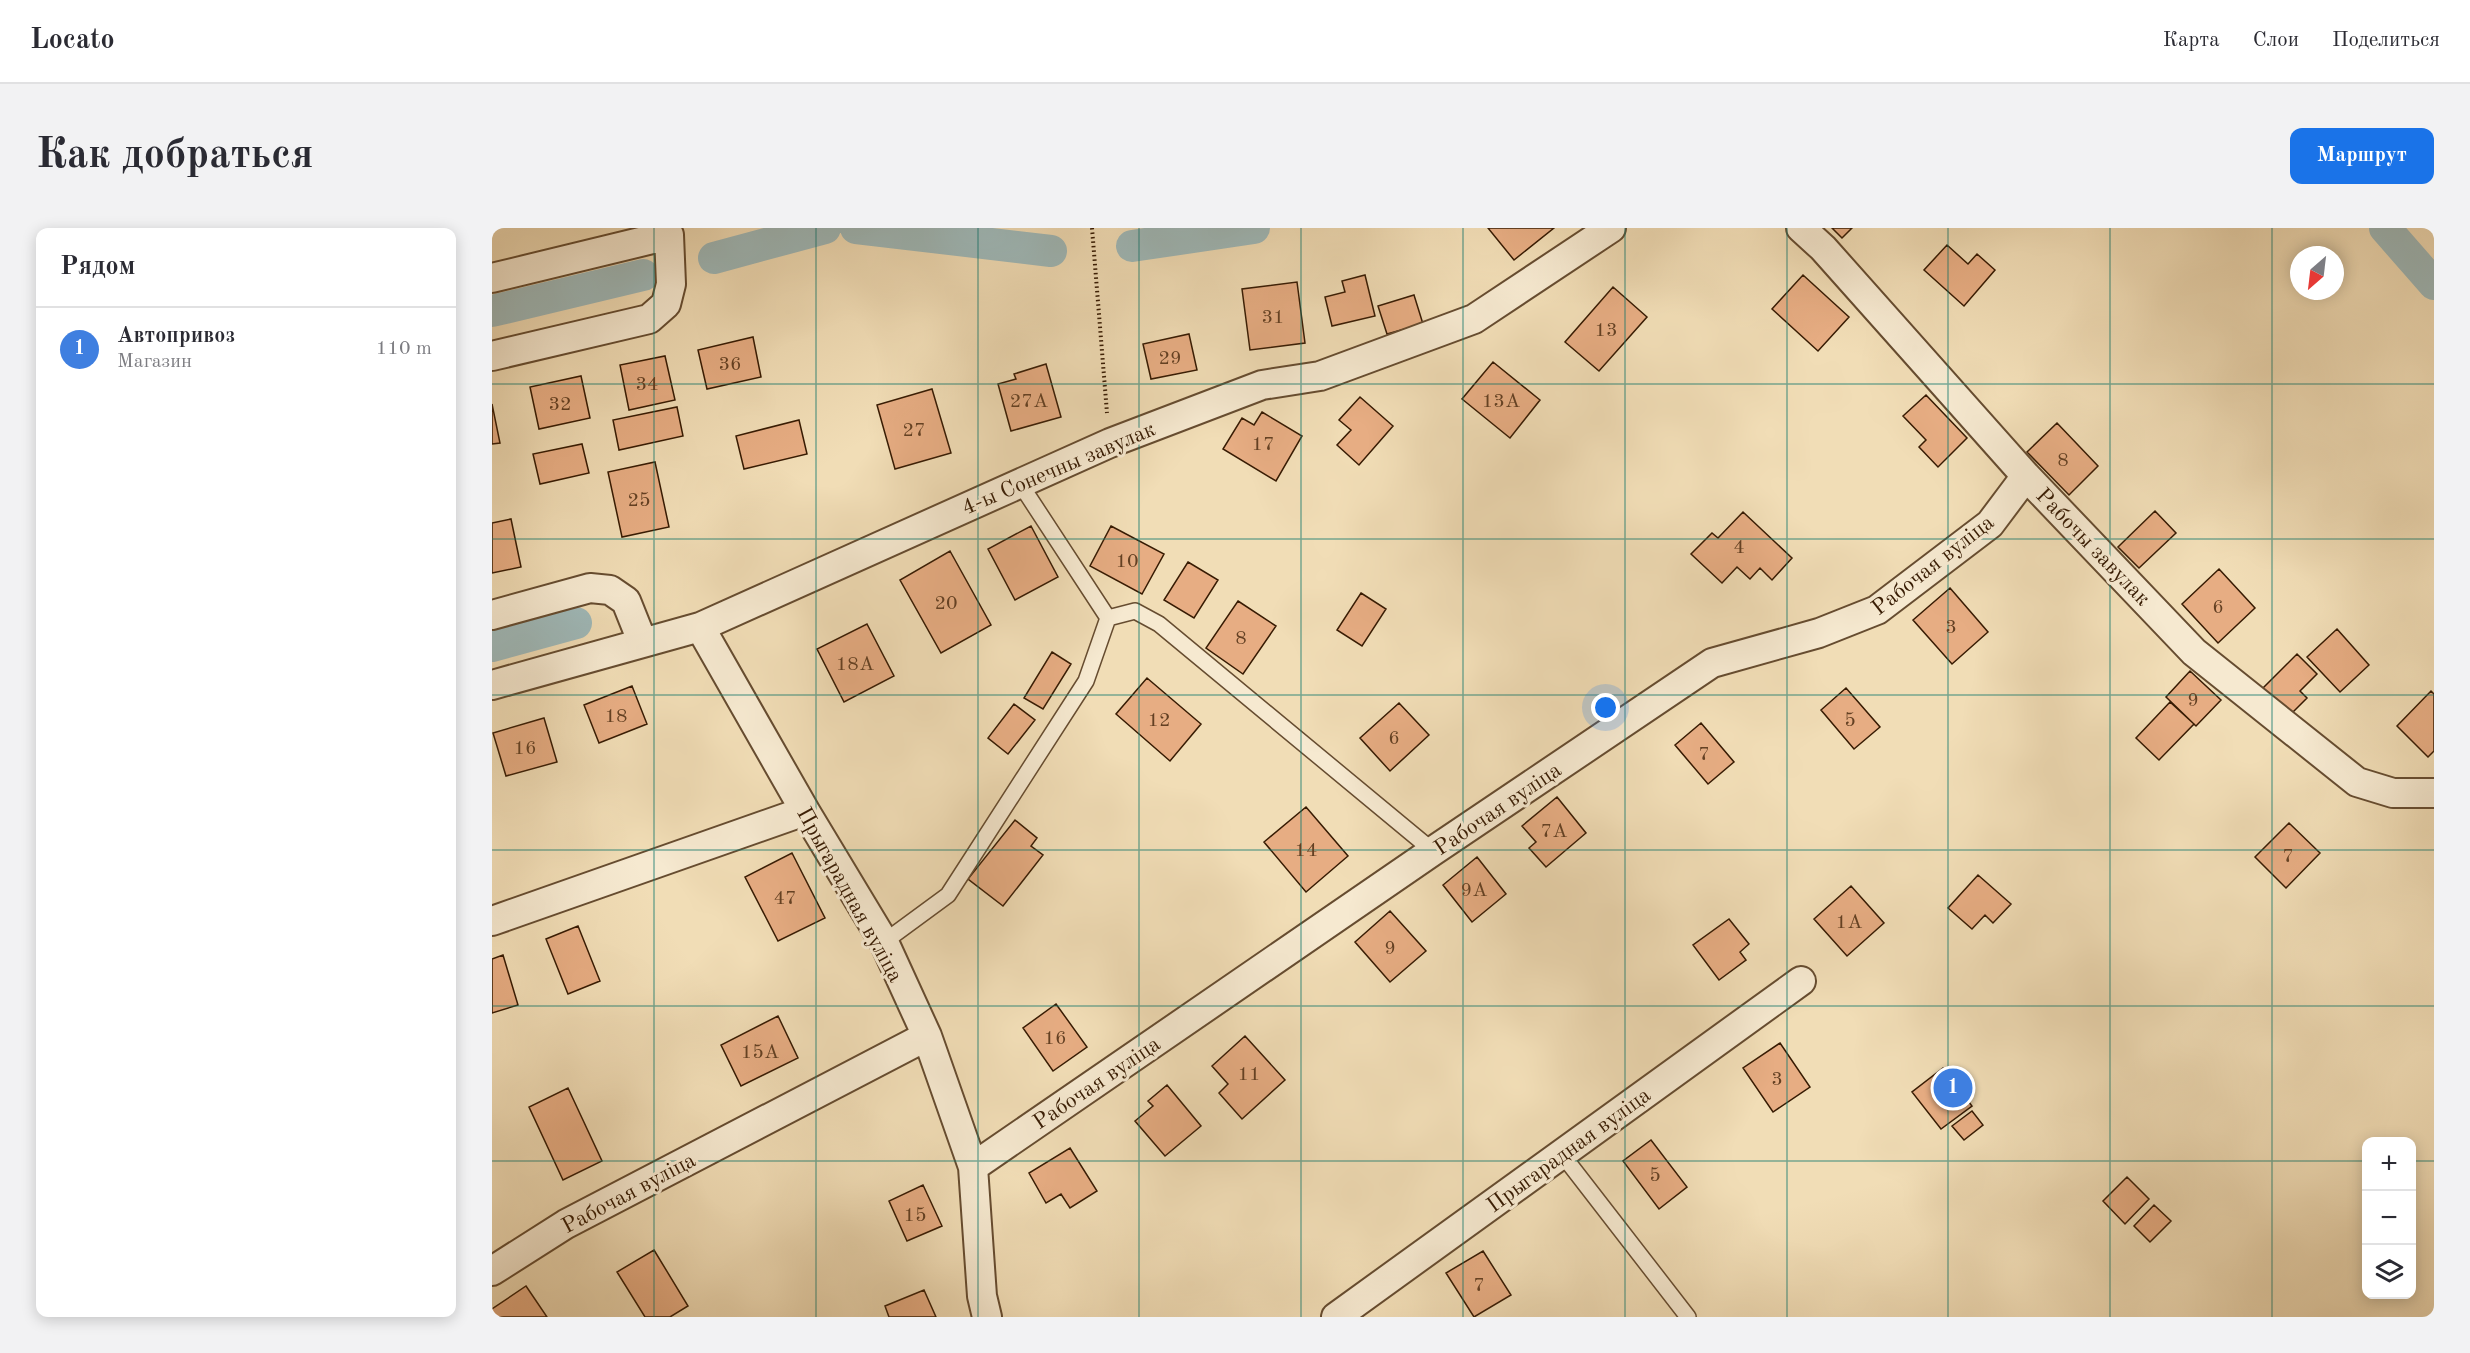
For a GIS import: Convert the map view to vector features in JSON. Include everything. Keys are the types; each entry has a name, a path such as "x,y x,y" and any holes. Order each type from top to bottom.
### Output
{"street":[{"name":"4-ы Сонечны завулак","path":"492,685 642,641 700,627 1110,443 1262,385 1320,376 1474,319 1611,228"},
{"name":"Рабочы завулак","path":"1801,228 1823,248 2026,476 2194,652 2357,782 2393,792 2434,793"},
{"path":"492,278 668,232 671,284 666,304 649,319 492,356"},
{"name":"Рабочая вуліца","path":"973,1167 1433,851 1712,663 1819,633 1877,610 1990,524 2026,476"},
{"path":"492,615 590,588 610,590 626,601 642,641"},
{"name":"Прыгарадная вуліца","path":"700,627 805,811 884,942 927,1036 973,1167 982,1296 987,1317"},
{"path":"492,921 805,811"},
{"name":"Прыгарадная вуліца","path":"1336,1317 1801,981"},
{"name":"Рабочая вуліца","path":"492,1271 566,1224 927,1036"}],"lane":[{"path":"1019,482 1108,618"},
{"path":"1108,618 1135,611 1159,624 1433,851"},
{"path":"884,942 948,895 1086,681 1108,618"},
{"path":"1561,1153 1688,1317"}],"path":[{"path":"1092,228 1110,443"}],"building":[{"path":"1488,228 1554,228 1514,260"},
{"path":"1832,228 1852,228 1842,238"},
{"path":"1947,245 1968,264 1977,254 1995,270 1964,306 1924,270"},
{"path":"1365,275 1375,316 1332,326 1325,297 1345,292 1342,281"},
{"path":"1803,275 1849,317 1818,351 1772,309"},
{"path":"1297,282 1305,343 1250,350 1242,289"},
{"path":"1613,287 1647,317 1599,371 1565,342"},
{"path":"1414,295 1423,324 1387,334 1378,306"},
{"path":"1189,334 1197,370 1151,379 1143,344"},
{"path":"753,337 761,377 707,389 698,350"},
{"path":"665,356 675,400 629,410 620,365"},
{"path":"1493,362 1540,400 1510,438 1462,399"},
{"path":"1046,364 1061,417 1011,431 998,384 1016,379 1014,374"},
{"path":"581,376 590,418 539,429 530,387"},
{"path":"932,389 951,453 895,469 877,405"},
{"path":"1926,395 1967,438 1938,467 1919,447 1926,440 1903,416"},
{"path":"1360,397 1393,426 1359,465 1337,445 1351,430 1339,420"},
{"path":"492,404 500,443 492,444"},
{"path":"677,407 683,436 619,450 613,420"},
{"path":"1262,412 1302,436 1276,481 1223,449 1242,418 1254,425"},
{"path":"799,420 807,454 744,469 736,436"},
{"path":"2057,423 2098,466 2069,495 2027,452"},
{"path":"582,444 589,473 540,484 533,454"},
{"path":"655,462 669,527 622,537 608,472"},
{"path":"2155,511 2176,533 2139,568 2118,547"},
{"path":"1743,512 1792,558 1772,580 1760,568 1750,579 1737,567 1722,583 1691,554 1712,533 1718,538"},
{"path":"511,519 521,567 492,573 492,523"},
{"path":"1031,526 1058,577 1015,600 988,549"},
{"path":"1111,526 1164,554 1142,594 1090,566"},
{"path":"950,551 991,625 941,653 900,580"},
{"path":"1188,562 1218,580 1194,618 1164,600"},
{"path":"2219,569 2255,608 2218,643 2182,604"},
{"path":"1950,588 1988,632 1952,664 1913,620"},
{"path":"1361,593 1386,609 1362,646 1337,630"},
{"path":"1238,601 1276,626 1243,674 1206,648"},
{"path":"867,624 894,676 844,702 817,649"},
{"path":"2337,629 2369,665 2340,692 2307,657"},
{"path":"1052,652 1071,664 1043,709 1024,698"},
{"path":"2297,654 2317,674 2300,691 2307,698 2288,717 2261,690"},
{"path":"2190,671 2221,700 2196,726 2166,697"},
{"path":"1147,678 1201,724 1170,761 1116,714"},
{"path":"632,686 647,724 599,743 584,705"},
{"path":"1846,688 1880,727 1854,749 1821,710"},
{"path":"2431,691 2434,694 2434,751 2428,757 2397,726"},
{"path":"2170,702 2194,724 2159,760 2136,738"},
{"path":"1399,703 1429,735 1390,771 1360,738"},
{"path":"1014,704 1035,720 1008,754 988,738"},
{"path":"544,718 557,762 506,776 493,733"},
{"path":"1701,723 1734,762 1708,784 1675,745"},
{"path":"1557,797 1586,833 1546,867 1529,848 1536,842 1522,826"},
{"path":"1306,807 1348,856 1306,892 1264,842"},
{"path":"1015,820 1037,838 1031,846 1043,855 1003,906 968,879"},
{"path":"2289,823 2320,853 2286,888 2255,857"},
{"path":"792,853 825,918 778,941 745,877"},
{"path":"1477,857 1506,894 1472,922 1443,885"},
{"path":"1978,875 2011,904 1993,923 1985,915 1972,929 1948,908"},
{"path":"1851,886 1884,923 1847,956 1814,919"},
{"path":"1390,911 1426,951 1390,982 1355,942"},
{"path":"1729,919 1749,944 1740,952 1746,960 1719,980 1693,945"},
{"path":"578,926 600,981 568,994 546,939"},
{"path":"503,955 518,1005 492,1013 492,959"},
{"path":"1056,1004 1087,1047 1053,1071 1023,1028"},
{"path":"778,1016 798,1058 741,1086 721,1045"},
{"path":"1245,1036 1285,1080 1242,1119 1219,1093 1228,1084 1212,1066"},
{"path":"1780,1043 1810,1087 1773,1112 1743,1068"},
{"path":"1943,1068 1972,1106 1941,1129 1912,1092"},
{"path":"1167,1085 1201,1126 1165,1156 1135,1121 1153,1106 1148,1101"},
{"path":"568,1088 602,1161 563,1180 529,1107"},
{"path":"1972,1111 1983,1125 1964,1140 1952,1126"},
{"path":"1651,1140 1687,1187 1659,1209 1623,1161"},
{"path":"1070,1148 1097,1191 1070,1208 1061,1194 1046,1203 1029,1173"},
{"path":"2127,1177 2149,1199 2125,1224 2103,1201"},
{"path":"923,1185 942,1226 907,1241 889,1201"},
{"path":"2154,1205 2171,1221 2150,1242 2134,1226"},
{"path":"654,1250 688,1306 670,1317 645,1317 617,1272"},
{"path":"1483,1251 1511,1295 1474,1317 1446,1273"},
{"path":"526,1286 547,1317 492,1317 492,1309"},
{"path":"924,1290 936,1317 889,1317 885,1306"}],"waterway":[{"path":"714,258 825,228"},
{"path":"856,228 1051,251"},
{"path":"1132,246 1254,228"},
{"path":"2385,228 2434,284"},
{"path":"492,311 643,275"},
{"path":"492,646 576,623"}],"place":[{"name":"Автопривоз","path":"1953,1088"}]}
